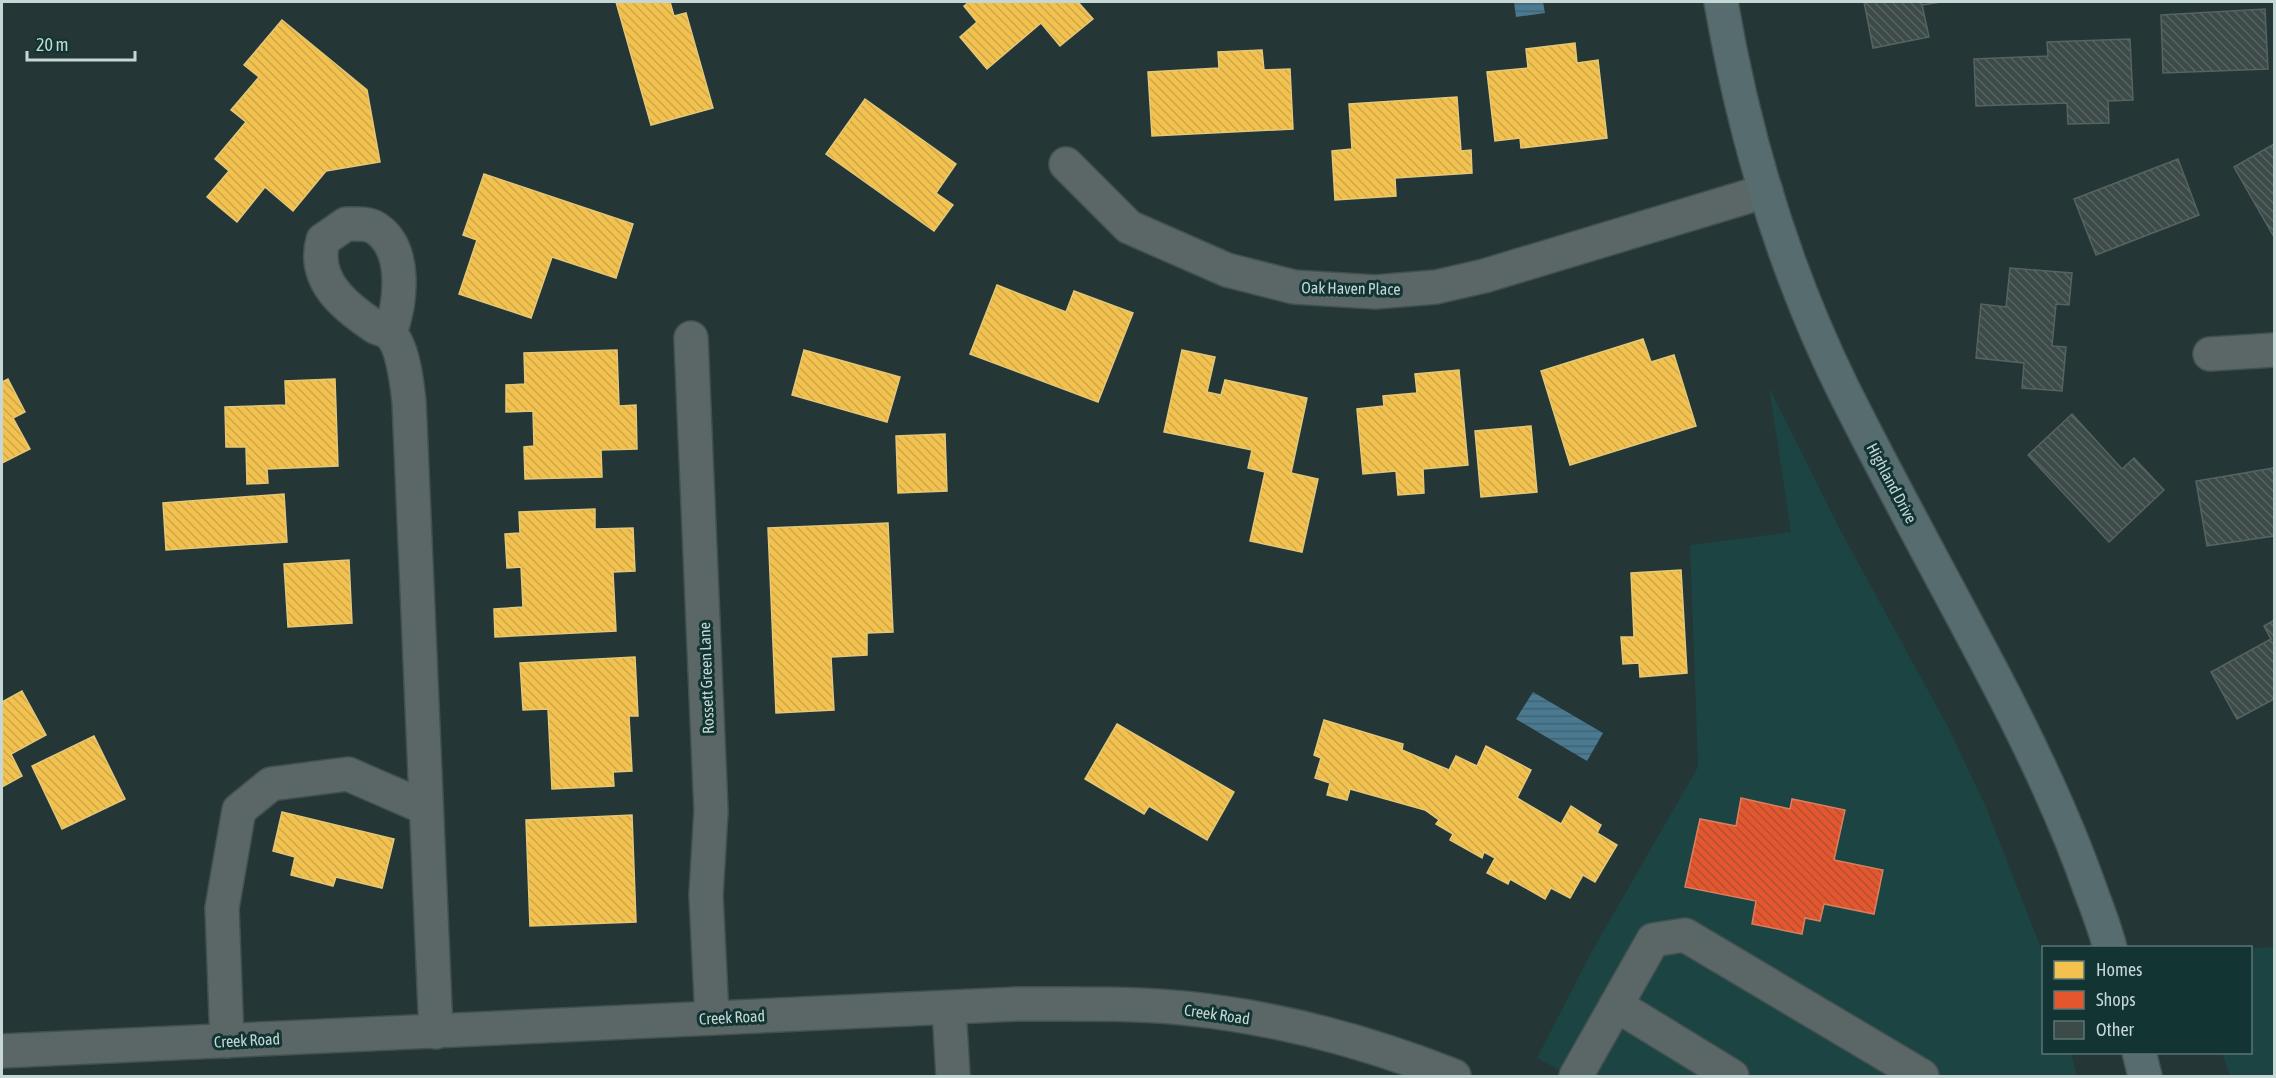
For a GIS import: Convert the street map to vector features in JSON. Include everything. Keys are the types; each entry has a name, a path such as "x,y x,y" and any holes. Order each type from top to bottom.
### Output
{"main road":[{"name":"Highland Drive","path":"1721,2 1740,96 1786,256 1818,333 1875,451 2028,739 2082,865 2109,946"},
{"path":"2139,1054 2145,1077"}],"street":[{"name":"Oak Haven Place","path":"1066,164 1129,227 1227,270 1294,286 1375,292 1436,287 1484,276 1766,191"},
{"path":"390,333 400,354 409,401 436,1032"},
{"name":"Rossett Green Lane","path":"691,338 711,811 706,895 712,1018"},
{"path":"2210,354 2274,350"},
{"path":"226,1041 222,908 239,810 271,784 348,774 426,808"},
{"path":"1576,1077 1653,940 1685,935 1922,1077"},
{"name":"Creek Road","path":"2,1051 712,1018 1100,1003 1184,1008 1267,1021 1349,1040 1454,1077"},
{"path":"1616,1005 1732,1077"},
{"path":"949,1008 953,1077"}],"shaded area":[{"path":"1514,2 1543,2 1545,13 1516,17"},
{"path":"1769,387 1838,526 1948,727 1986,807 2042,950 2042,1054 2071,1054 2077,1076 1571,1076 1537,1058 1592,951 1698,767 1690,545 1791,532"},
{"path":"1533,692 1603,733 1587,761 1516,719"},
{"path":"2274,947 2274,1076 2230,1076 2222,1054 2252,1054 2252,948"}],"building: Homes":[{"path":"616,2 670,2 674,16 686,13 713,108 651,125"},
{"path":"969,2 1078,2 1093,19 1060,46 1041,23 987,69 960,37 977,22 964,6"},
{"path":"282,20 367,90 380,162 326,171 293,211 265,187 237,222 207,197 229,171 215,159 246,122 231,110 259,77 244,65"},
{"path":"1575,43 1577,63 1598,60 1607,138 1521,148 1520,138 1495,141 1487,72 1528,68 1526,49"},
{"path":"1262,50 1264,70 1290,69 1293,129 1152,136 1148,72 1219,68 1218,52"},
{"path":"1457,97 1461,151 1471,150 1472,173 1395,178 1396,196 1335,200 1332,151 1352,149 1349,104"},
{"path":"865,99 956,164 936,193 953,205 934,231 826,154"},
{"path":"484,174 633,224 616,278 552,257 531,318 459,294 477,240 463,235"},
{"path":"997,285 1066,312 1074,291 1133,313 1098,402 970,354"},
{"path":"1643,339 1651,362 1674,355 1696,426 1570,465 1541,371"},
{"path":"617,350 619,406 636,405 637,449 601,450 602,477 525,479 524,447 534,446 533,411 506,412 506,385 525,384 524,353"},
{"path":"804,350 900,377 887,422 792,395"},
{"path":"1182,350 1215,357 1207,392 1221,395 1225,380 1307,398 1291,473 1318,479 1302,552 1250,541 1265,472 1248,468 1252,450 1164,432"},
{"path":"1459,370 1468,465 1423,469 1424,493 1398,495 1396,471 1363,474 1357,409 1384,406 1383,396 1417,393 1415,374"},
{"path":"8,379 25,412 13,418 30,449 2,463 2,382"},
{"path":"335,379 338,466 267,469 268,483 247,484 246,447 226,447 225,407 286,405 285,381"},
{"path":"1531,426 1537,492 1481,497 1475,431"},
{"path":"945,434 947,491 898,493 896,436"},
{"path":"284,494 287,542 166,550 163,503"},
{"path":"595,509 595,529 633,528 635,571 613,572 616,631 495,637 494,609 523,607 521,567 507,568 505,534 520,533 519,512"},
{"path":"888,523 893,632 867,633 867,655 831,657 834,710 776,713 768,528"},
{"path":"349,560 352,623 288,627 284,564"},
{"path":"1681,570 1687,673 1640,677 1639,663 1623,664 1621,637 1634,637 1631,573"},
{"path":"635,657 638,716 629,716 632,771 613,772 614,786 552,789 548,709 523,710 520,663"},
{"path":"22,691 46,735 11,754 22,776 2,787 2,702"},
{"path":"1324,720 1403,744 1402,750 1449,770 1456,756 1477,766 1486,746 1531,770 1517,798 1561,824 1571,806 1601,825 1597,833 1617,845 1595,882 1583,875 1570,898 1551,888 1545,899 1510,879 1508,884 1487,873 1495,858 1484,852 1482,858 1450,840 1453,834 1436,824 1439,820 1425,810 1350,789 1347,800 1327,795 1330,783 1315,778 1321,758 1314,755"},
{"path":"1117,724 1234,792 1207,840 1149,806 1144,814 1085,779"},
{"path":"94,736 125,799 62,829 32,766"},
{"path":"282,812 394,839 382,888 336,877 333,886 291,875 295,857 273,851"},
{"path":"632,815 636,922 530,926 526,820"}],"building: Shops":[{"path":"1741,798 1790,809 1792,799 1845,810 1834,860 1883,870 1874,914 1824,904 1820,921 1805,918 1802,934 1752,924 1756,901 1685,887 1700,819 1736,826"}],"building: Other":[{"path":"1864,2 1941,2 1922,5 1929,37 1873,48"},
{"path":"2265,9 2268,69 2163,73 2161,15"},
{"path":"2130,39 2133,100 2108,101 2109,123 2068,124 2067,103 1976,106 1974,59 2048,56 2047,42"},
{"path":"2274,144 2274,237 2234,167"},
{"path":"2178,159 2199,215 2096,255 2074,199"},
{"path":"2010,268 2072,273 2069,305 2056,304 2052,346 2066,347 2062,391 2022,388 2024,363 1976,358 1981,304 2006,307"},
{"path":"2072,414 2122,469 2134,458 2164,490 2109,542 2028,455"},
{"path":"2274,468 2274,536 2207,546 2196,481"},
{"path":"2274,620 2274,699 2237,719 2211,672 2271,639 2264,626"}]}
